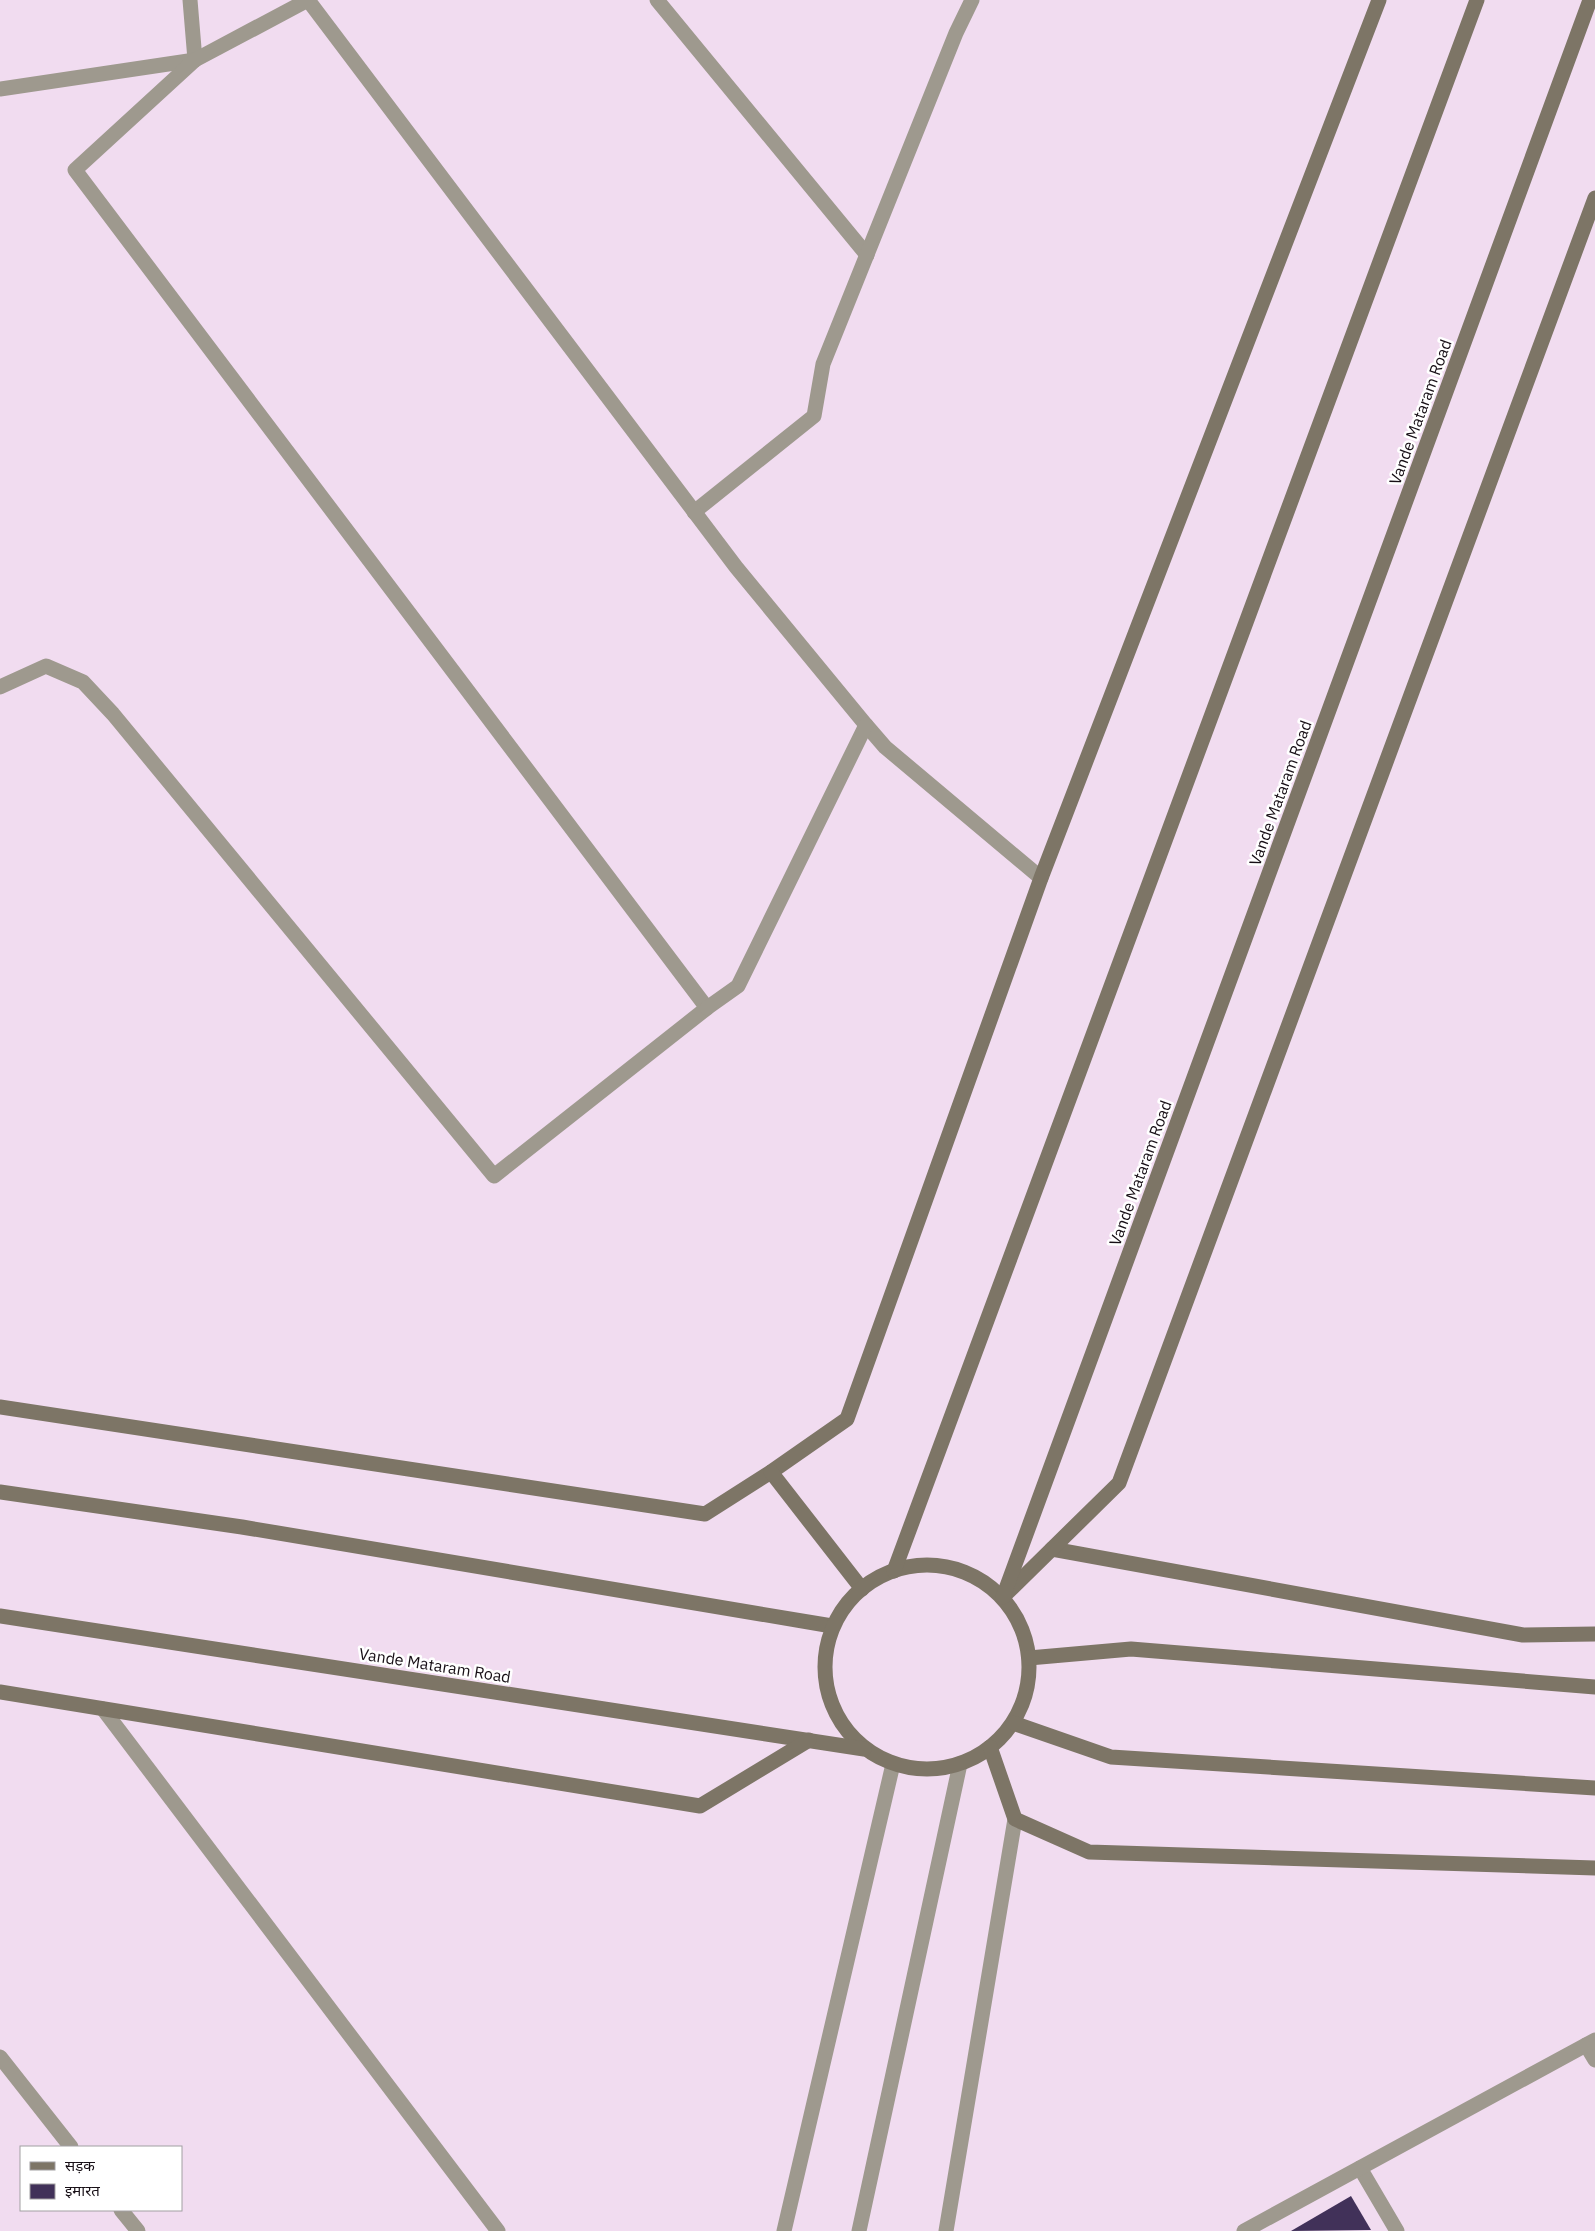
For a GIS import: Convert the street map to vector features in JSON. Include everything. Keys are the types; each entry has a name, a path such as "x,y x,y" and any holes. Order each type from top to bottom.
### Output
{"street":[{"path":"190,0 195,60"},
{"path":"707,1008 75,170 195,60 308,0 736,567 885,747 1041,878"},
{"path":"657,0 867,255"},
{"path":"694,512 814,416 823,364 956,33 972,0"},
{"path":"0,1407 705,1514 771,1472 847,1419 1041,878 1379,0"},
{"path":"894,1571 1477,0"},
{"name":"Vande Mataram Road","path":"1003,1597 1590,0"},
{"path":"0,89 195,60"},
{"path":"1003,1597 1119,1483 1595,198"},
{"path":"0,687 46,666 83,682 113,714 494,1176 707,1008 738,986 866,724"},
{"path":"771,1472 862,1589"},
{"path":"0,1492 242,1527 832,1626"},
{"path":"1052,1549 1523,1636 1595,1634"},
{"path":"910,1565 944,1565 976,1576 1003,1597 1022,1625 1029,1658 1026,1691 1013,1723 990,1747 960,1764 927,1770 893,1764 864,1749 840,1724 827,1693 824,1659 832,1626 851,1597 862,1589 878,1576 910,1565"},
{"name":"Vande Mataram Road","path":"0,1616 864,1749"},
{"path":"1029,1658 1131,1649 1595,1687"},
{"path":"0,1692 700,1806 809,1740"},
{"path":"103,1709 498,2231"},
{"path":"1013,1723 1111,1757 1595,1788"},
{"path":"946,2231 1015,1819 990,1747"},
{"path":"784,2231 893,1764"},
{"path":"858,2231 960,1764"},
{"path":"1015,1819 1088,1852 1595,1868"},
{"path":"1244,2231 1590,2042 1595,2060"},
{"path":"0,2057 70,2146"},
{"path":"1360,2168 1398,2231"},
{"path":"122,2211 138,2231"}],"building":[{"path":"1351,2196 1371,2230 1291,2231"}]}
